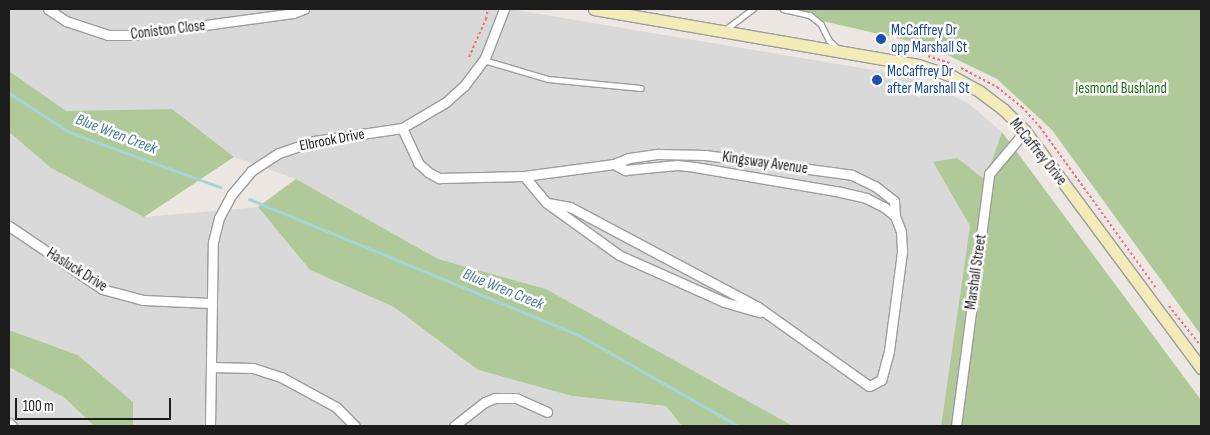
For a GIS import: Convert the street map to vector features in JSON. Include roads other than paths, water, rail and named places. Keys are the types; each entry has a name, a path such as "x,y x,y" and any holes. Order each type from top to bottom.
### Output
{"main road":[{"name":"McCaffrey Drive","path":"594,9 918,65 952,76 979,91 1003,109 1025,131 1201,368"}],"street":[{"name":"Coniston Close","path":"48,9 66,21 108,35 131,35 304,9"},
{"name":"Elbrook Drive","path":"210,426 210,304 215,230 224,206 251,171 264,161 296,146 333,137 402,128 446,102 464,86 484,60 504,9"},
{"name":"Kingsway Avenue","path":"402,128 418,163 433,176 454,179 524,176 614,164 630,158 659,154 704,155 852,175 876,186 894,201 902,252 889,351 882,380 869,386 776,318 712,281 570,207 547,203"},
{"name":"Marshall Street","path":"956,426 989,174 1025,131"},
{"name":"Kingsway Avenue","path":"614,164 624,170 676,165 696,167 836,191 866,198 884,206 895,216"},
{"name":"Kingsway Avenue","path":"524,176 547,203 619,255 724,302 776,318"},
{"name":"Hasluck Drive","path":"9,226 102,289 143,300 210,304"},
{"path":"211,367 253,368 281,378 336,407 355,426"},
{"path":"454,426 485,402 495,398 516,398 546,412"},
{"path":"9,423 12,426"}],"lane":[{"path":"722,31 753,9"},
{"path":"783,9 810,15 821,24 829,40 840,51"},
{"path":"484,60 548,79 641,88"}],"waterway":[{"name":"Blue Wren Creek","path":"9,93 69,132 220,187"},
{"name":"Blue Wren Creek","path":"249,199 577,334 738,426"}],"place":[{"name":"McCaffrey Dr opp Marshall St","path":"881,39"},
{"name":"McCaffrey Dr after Marshall St","path":"877,80"}],"park label":[{"name":"Jesmond Bushland","path":"1121,89"}]}
